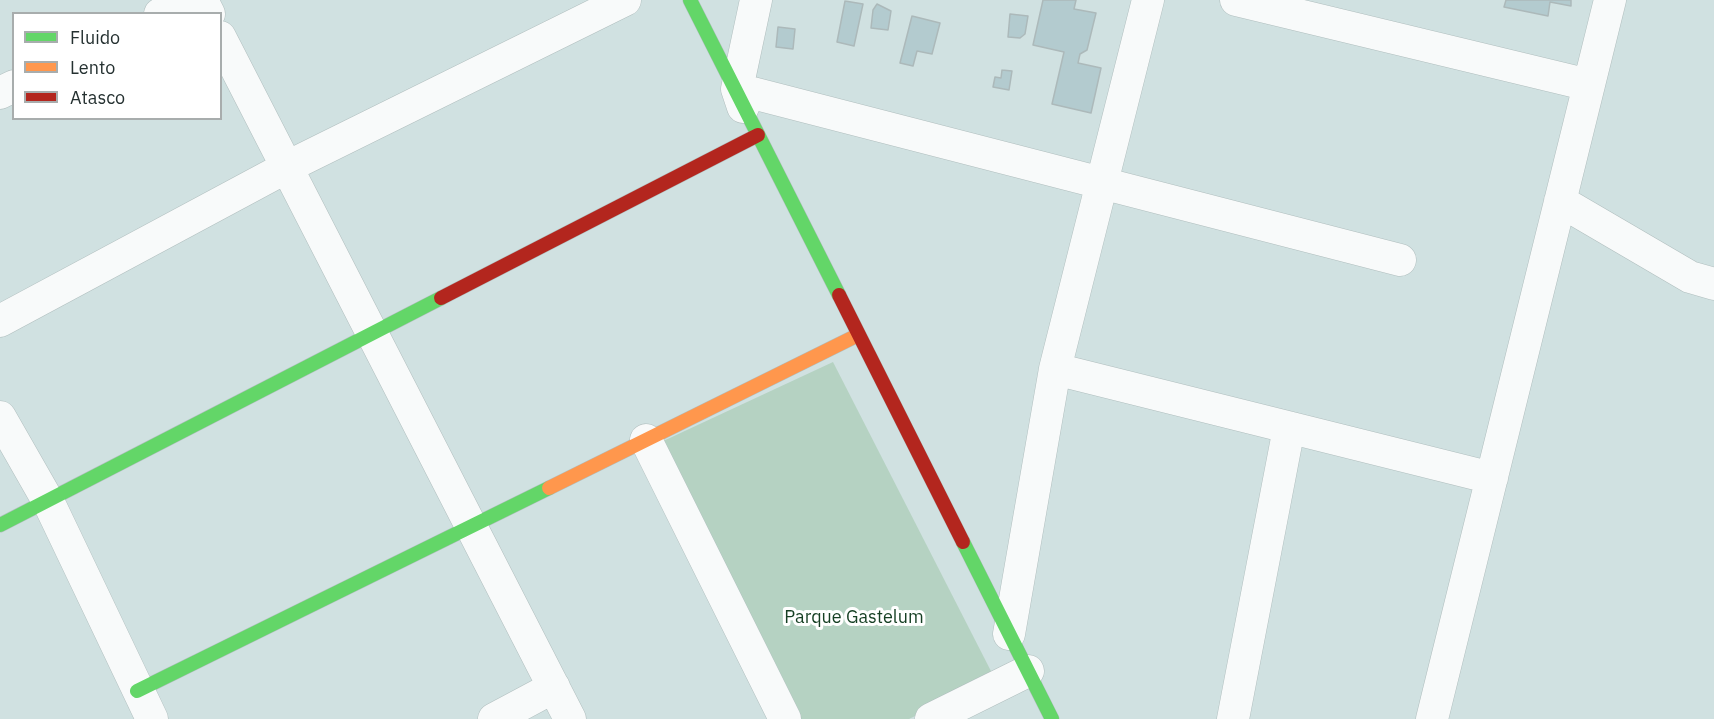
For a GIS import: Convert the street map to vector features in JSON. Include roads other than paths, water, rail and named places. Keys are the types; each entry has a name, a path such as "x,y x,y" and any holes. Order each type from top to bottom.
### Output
{"street":[{"path":"164,12 187,0"},
{"path":"0,321 287,166 625,0"},
{"path":"690,0 1052,719"},
{"path":"746,111 756,0"},
{"path":"1009,634 1055,369 1148,0"},
{"path":"1236,0 1589,85"},
{"path":"1432,719 1610,0"},
{"path":"222,41 570,719"},
{"path":"0,525 372,334 746,111 1102,184 1400,260"},
{"path":"1560,201 1690,277 1714,284"},
{"path":"137,691 858,335"},
{"path":"1055,369 1492,478"},
{"path":"0,417 48,501 152,719"},
{"path":"1233,719 1289,428"},
{"path":"646,440 785,719"},
{"path":"931,719 1028,671"},
{"path":"494,719 554,687"}],"park label":[{"name":"Parque Gastelum","path":"854,618"}]}
